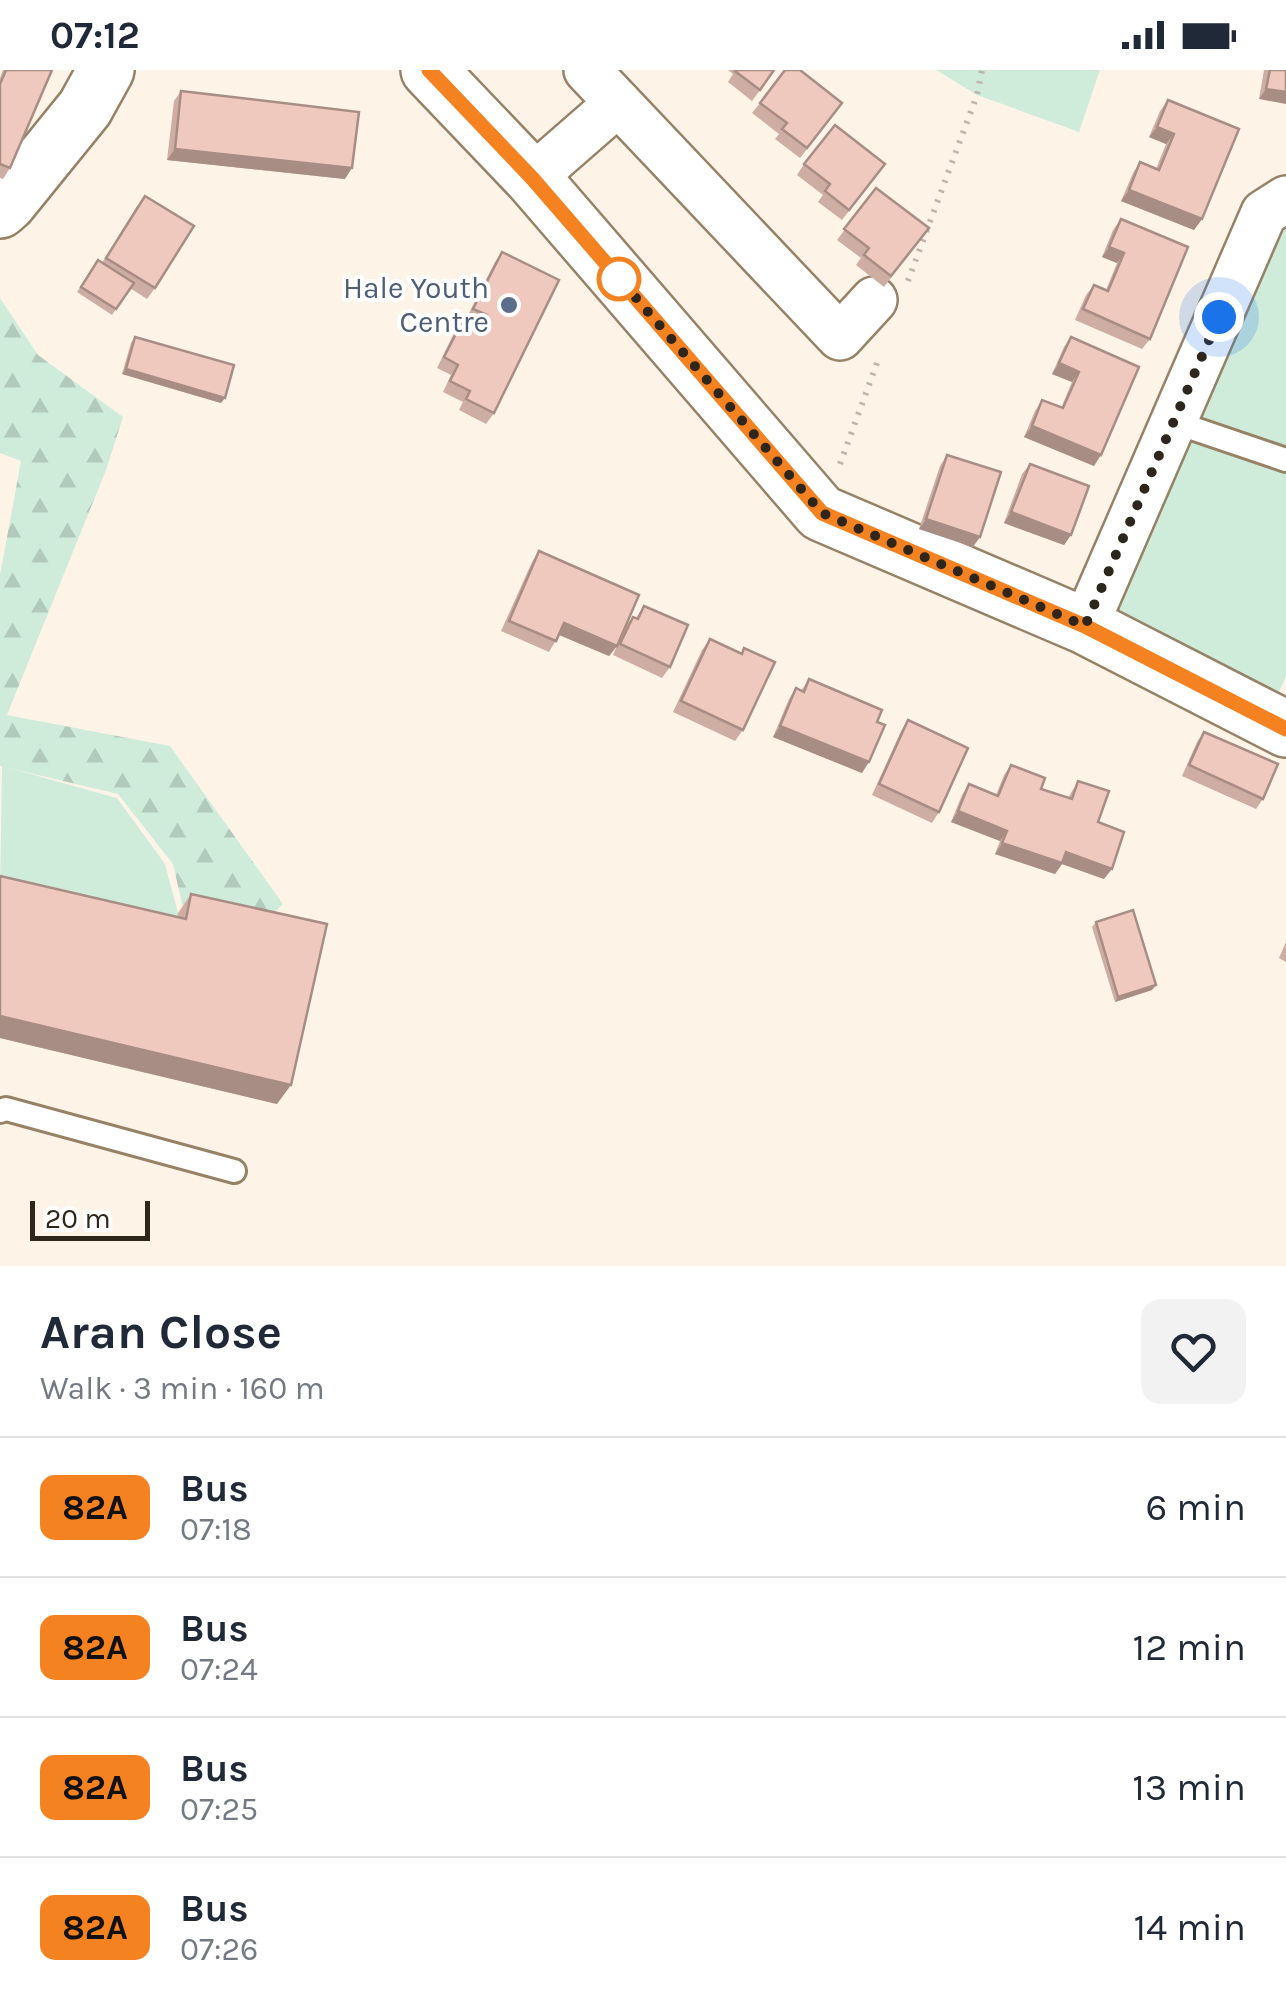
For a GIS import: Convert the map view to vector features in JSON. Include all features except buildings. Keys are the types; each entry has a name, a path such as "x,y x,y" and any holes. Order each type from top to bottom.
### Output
{"street":[{"path":"0,210 85,108 106,70"},
{"path":"429,70 532,178 822,513 1085,626 1286,729"},
{"path":"587,70 840,337 874,300"},
{"path":"532,178 618,103"},
{"path":"1085,626 1264,213 1286,199"}],"lane":[{"path":"1174,422 1286,460"},
{"path":"0,1111 6,1109 234,1171"}],"path":[{"path":"977,95 982,70"}],"green space":[{"path":"936,70 1100,70 1079,132 977,95"},
{"path":"1286,199 1286,676 1267,720 1085,626"},
{"path":"0,298 38,355 123,417 106,470 7,715 170,746 283,904 261,926 183,908 173,864 118,794 0,766 0,575 21,461 0,453"},
{"path":"2,766 117,798 165,864 178,913 172,938 0,897"}],"bus line":[{"name":"82A","path":"429,70 532,178 822,513 1085,626 1286,729"}],"place":[{"name":"Hale Youth Centre","path":"509,305"}],"route":[{"path":"619,279 610,268 822,513 1085,626 1219,317"}]}
